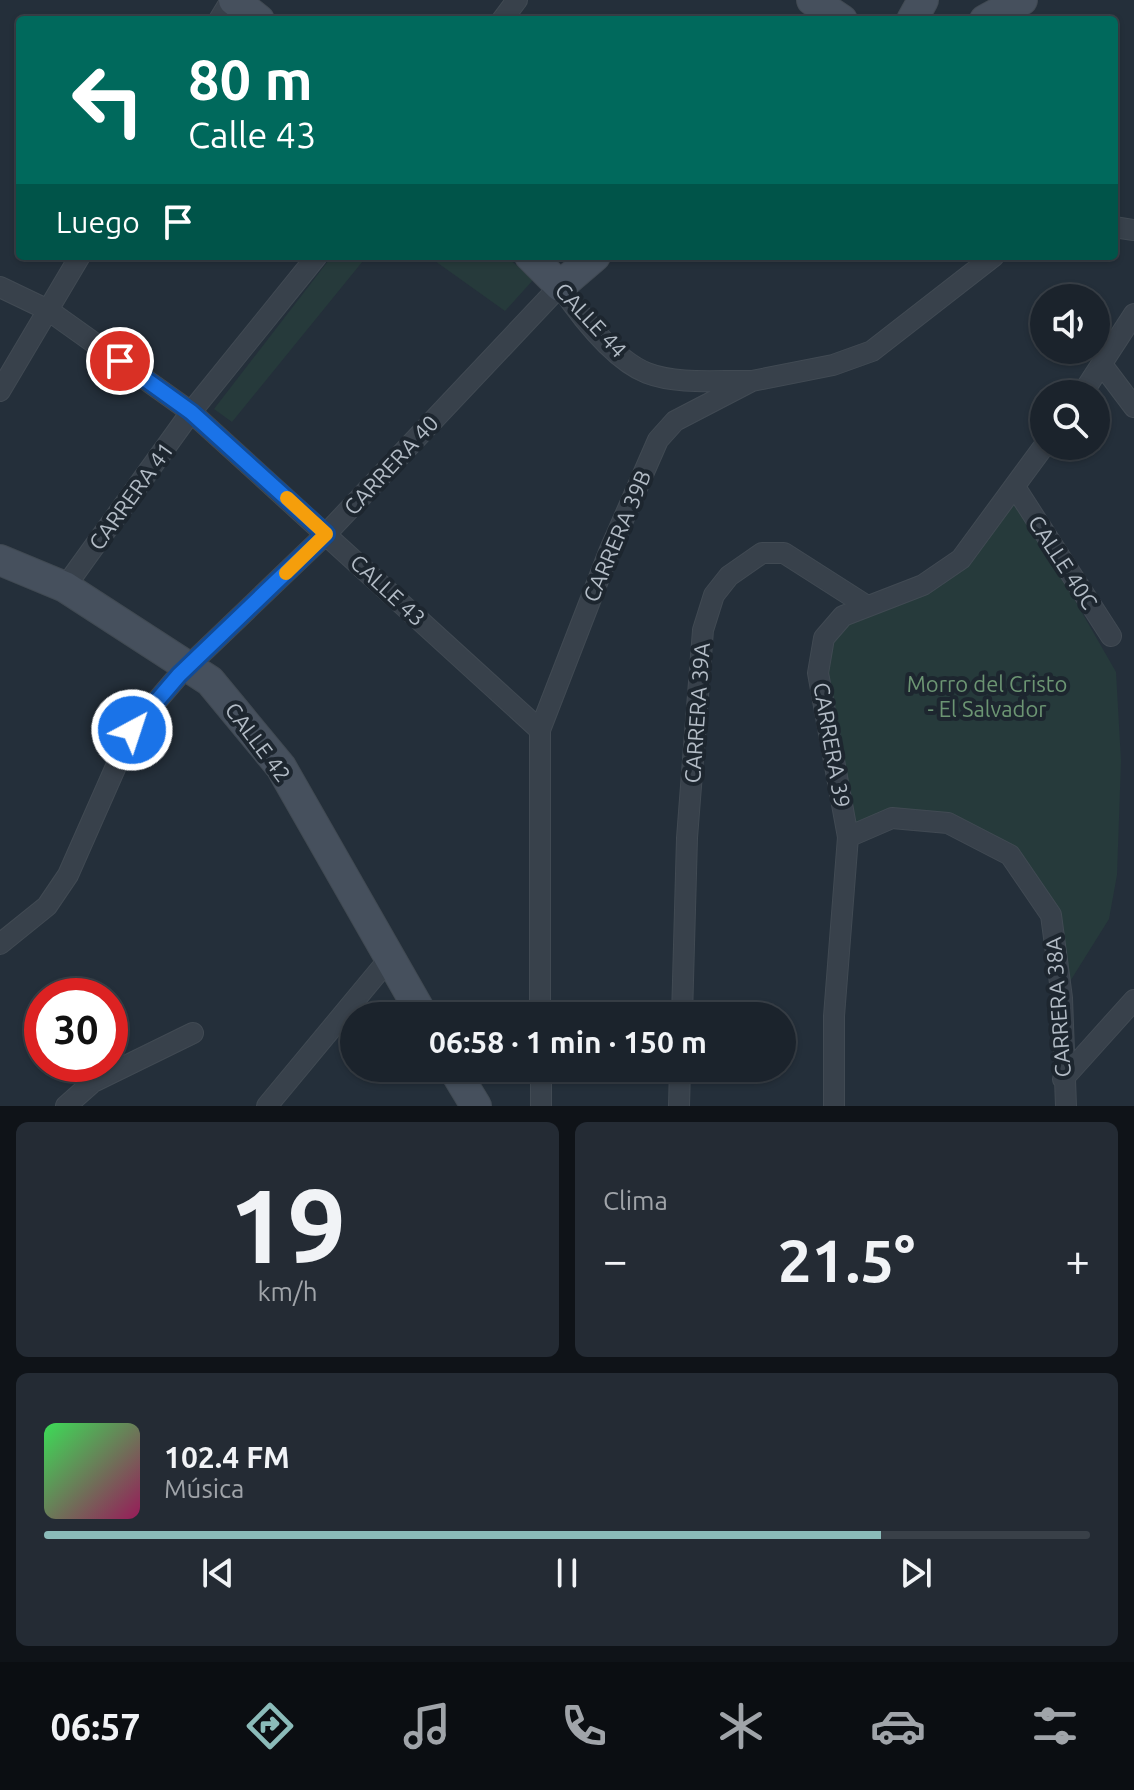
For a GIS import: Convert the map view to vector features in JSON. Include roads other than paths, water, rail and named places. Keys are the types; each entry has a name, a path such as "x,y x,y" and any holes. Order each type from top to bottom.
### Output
{"street":[{"path":"233,0 254,16"},
{"path":"812,0 836,16"},
{"path":"992,16 1022,0"},
{"path":"0,391 78,260"},
{"name":"CARRERA 41","path":"65,587 191,412 314,260"},
{"name":"CALLE 44","path":"534,260 560,286 601,337 646,373 688,379 752,381"},
{"name":"CARRERA 40","path":"0,944 47,906 68,875 132,730 191,665 326,534 560,286 590,260"},
{"name":"CARRERA 39B","path":"540,1002 540,730 609,552 658,440 675,421 752,381 833,365 872,351 989,260"},
{"name":"CALLE 43","path":"0,287 48,310 191,412 540,730"},
{"path":"1092,380 1134,314"},
{"path":"1103,366 1134,407"},
{"name":"CARRERA 39","path":"834,1106 834,1016 848,837 818,673 824,638 843,616 943,574 961,559 1034,460"},
{"name":"CALLE 40C","path":"1015,487 1111,636"},
{"name":"CARRERA 39A","path":"682,1002 687,838 703,630 714,595 729,576 762,553 784,553 867,606"},
{"name":"CALLE 42","path":"0,560 65,587 191,665 236,709 281,767 415,1002"},
{"name":"CARRERA 38A","path":"848,837 892,818 948,823 1010,855 1051,915 1062,998 1066,1106"},
{"path":"271,1104 389,959"},
{"path":"1063,1079 1134,1000"},
{"path":"66,1106 93,1082 193,1033"},
{"path":"461,1082 476,1106"},
{"path":"541,1082 541,1106"},
{"path":"679,1106 680,1082"}],"park label":[{"name":"Morro del Cristo - El Salvador","path":"987,696"}]}
